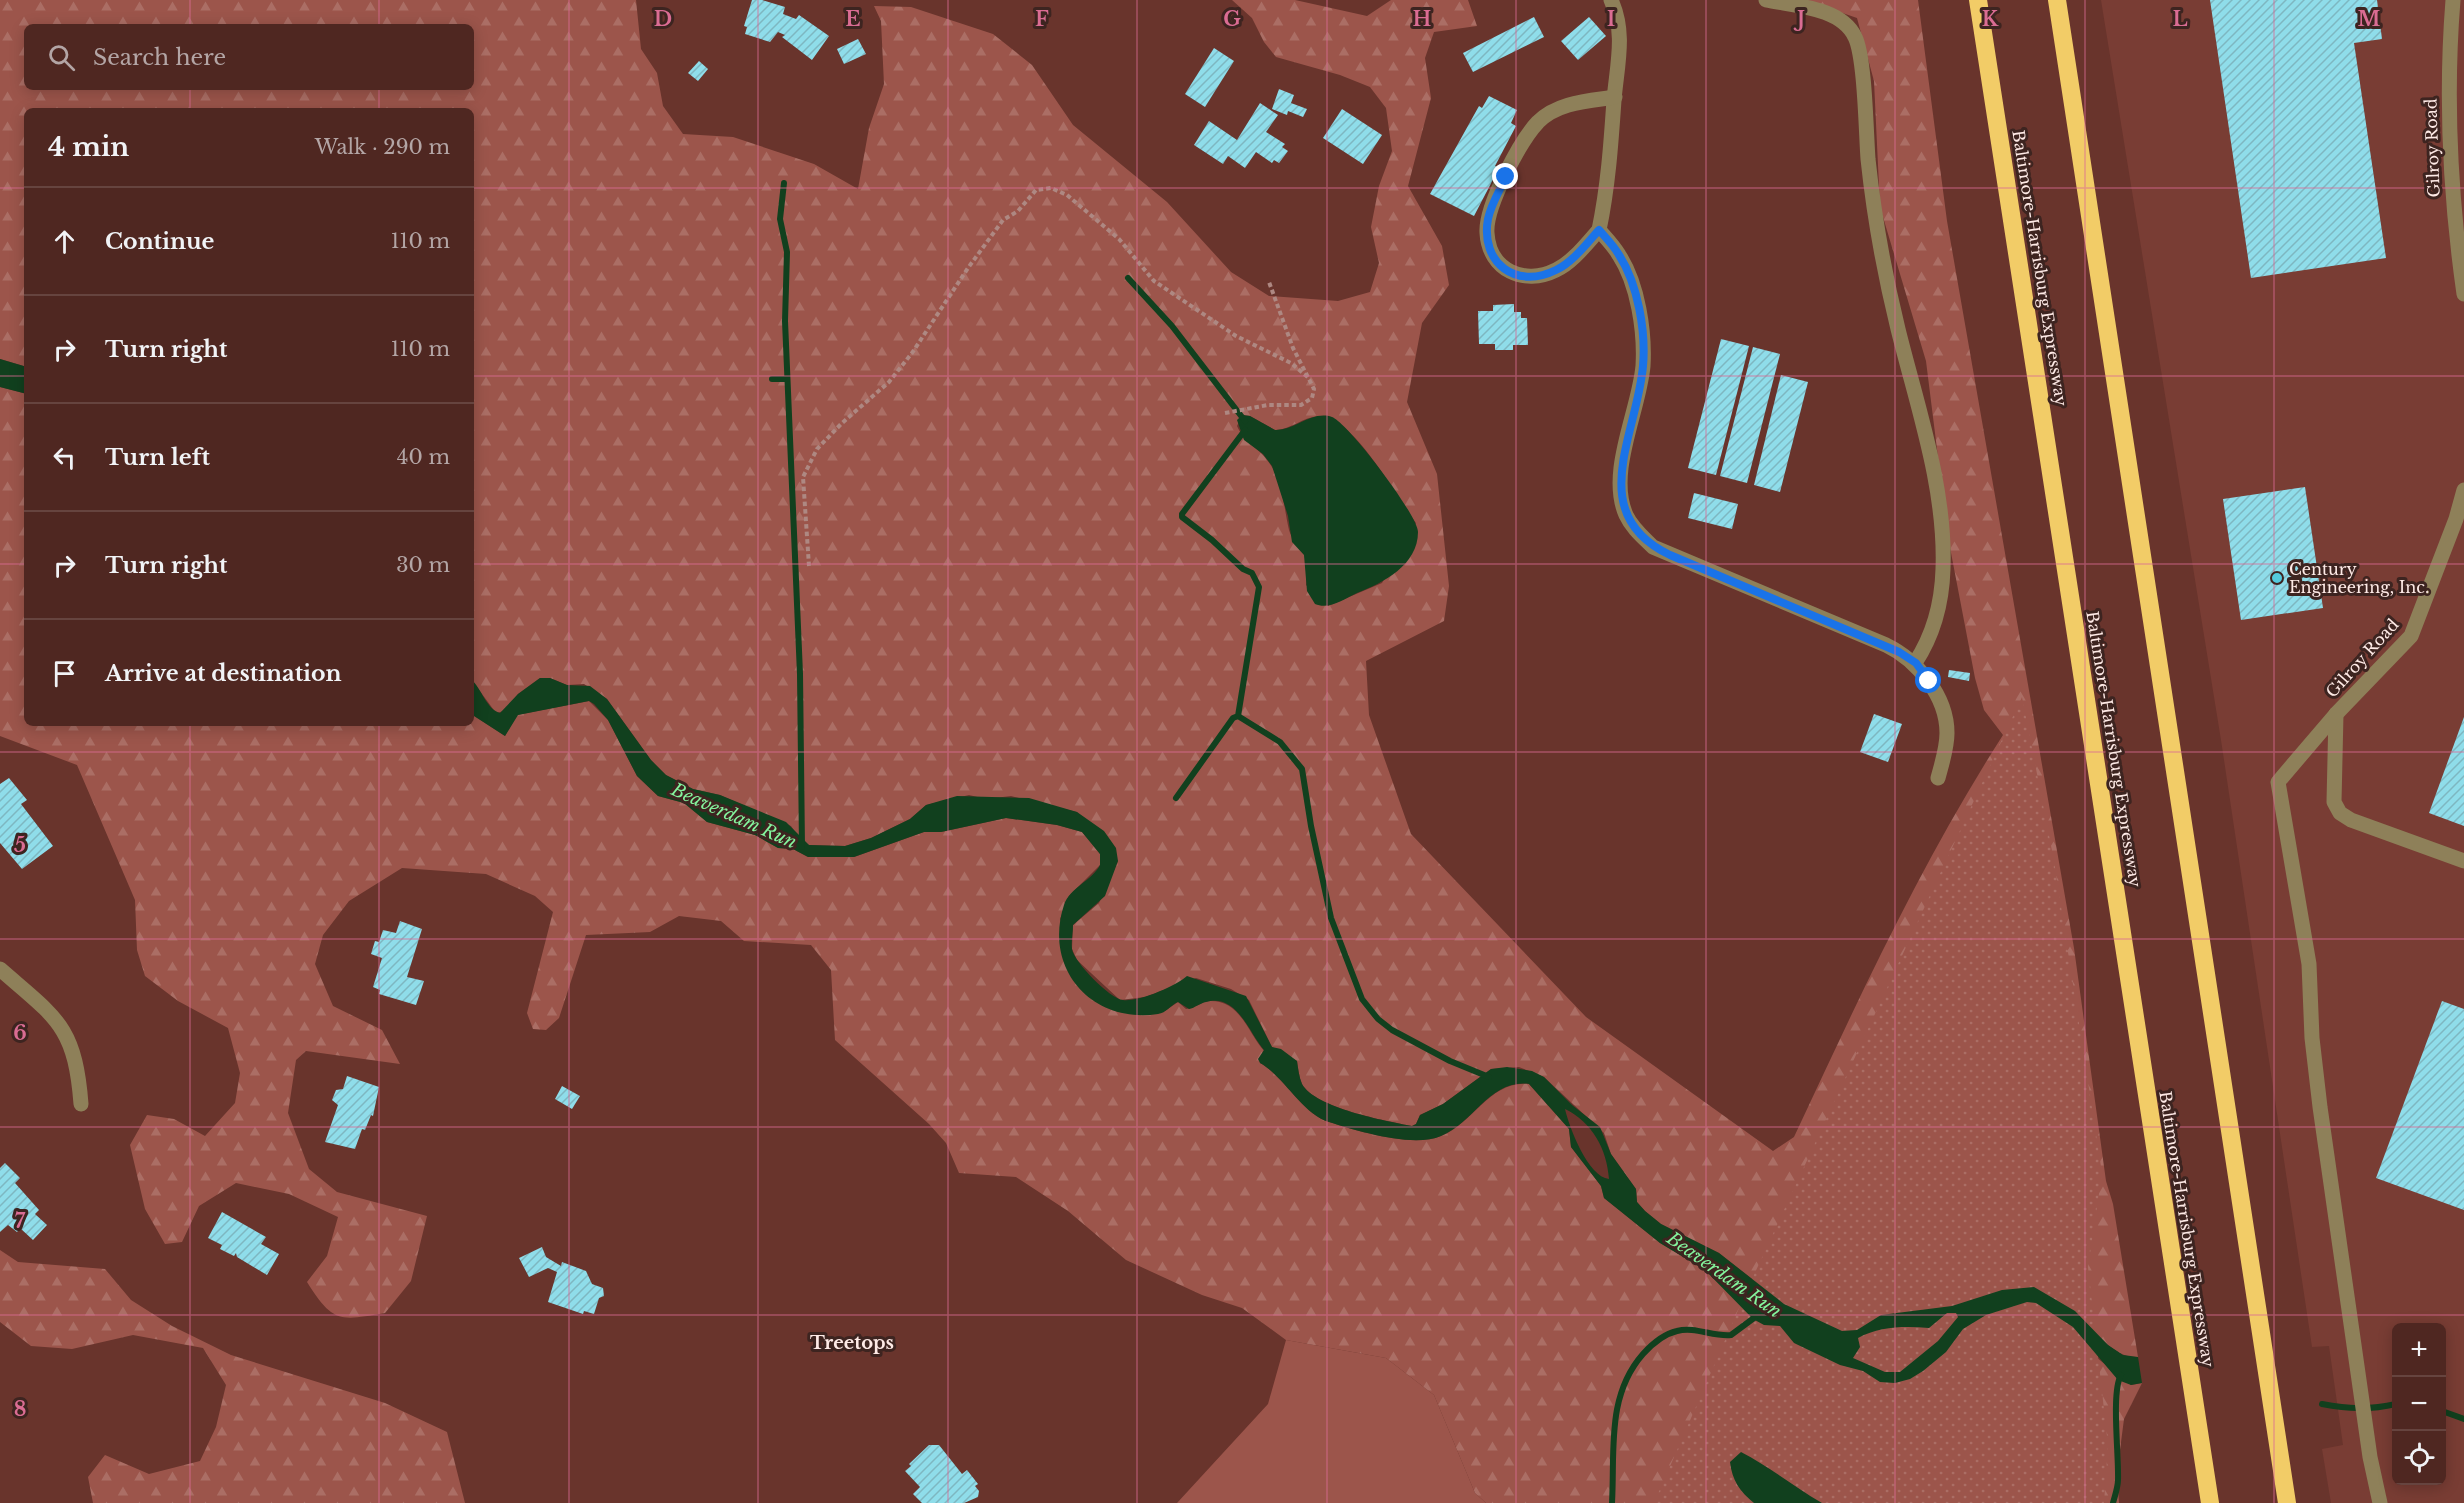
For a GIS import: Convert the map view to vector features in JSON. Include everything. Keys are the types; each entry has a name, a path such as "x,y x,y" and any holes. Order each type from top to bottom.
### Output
{"highway":[{"name":"Baltimore-Harrisburg Expressway","path":"1978,0 2210,1503"},
{"path":"2056,0 2287,1503"}],"street":[{"path":"1611,0 1618,15 1621,49 1608,181 1599,230 1557,270 1531,277 1502,269 1494,259 1487,233 1488,217 1517,155 1538,122 1576,102 1615,97"},
{"path":"1766,0 1833,16 1845,24 1855,37 1860,63 1872,197 1881,253 1918,402 1940,522 1944,567 1936,624 1916,663"},
{"name":"Gilroy Road","path":"2453,0 2447,101 2449,160 2454,223 2464,294"},
{"path":"1599,230 1620,255 1632,284 1641,322 1643,364 1637,407 1620,480 1621,499 1636,530 1653,547 1661,551 1886,645 1916,663 1929,681 1947,729 1947,744 1938,778"},
{"name":"Gilroy Road","path":"2380,1503 2370,1457 2312,1038 2309,964 2278,782 2336,714 2411,636 2456,519 2464,490"},
{"path":"2336,714 2332,780 2334,802 2340,813 2351,820 2464,861"},
{"path":"0,969 64,1028 74,1050 81,1104"}],"path":[{"path":"809,566 803,477 817,449 842,423 889,382 912,353 1003,220 1018,211 1036,190 1051,188 1067,195 1119,239 1154,282 1236,336 1291,363 1310,379"},
{"path":"1225,413 1268,405 1301,405 1312,398 1314,389 1293,348 1269,282"}],"shaded area":[{"path":"2101,0 2464,0 2464,1503 2331,1503 2322,1449 2343,1445 2329,1346 2312,1347 2221,740"}],"green space":[{"path":"0,0 636,0 641,49 657,73 663,106 683,134 733,137 814,164 858,189 869,128 884,84 881,21 874,6 911,7 993,34 1032,65 1073,125 1167,202 1231,272 1269,296 1338,301 1370,292 1379,263 1371,227 1379,186 1392,151 1386,108 1370,87 1340,75 1276,57 1264,42 1252,18 1232,0 1295,0 1367,16 1391,0 1468,0 1477,26 1434,32 1425,58 1431,98 1408,186 1442,246 1449,285 1422,323 1407,402 1437,474 1449,586 1444,621 1366,661 1369,715 1411,834 1586,1017 1773,1151 1794,1137 1918,882 1973,783 2003,735 1984,710 1975,678 1948,537 1926,361 1880,207 1874,81 1857,18 1805,0 1918,0 1947,221 2074,948 2106,1181 2113,1204 2138,1357 2120,1353 2111,1348 2075,1311 1784,1304 1719,1253 1661,1224 1645,1211 1637,1202 1636,1189 1611,1154 1604,1133 1544,1077 1519,1067 1491,1069 1443,1104 1420,1115 1416,1124 1412,1126 1336,1107 1309,1092 1302,1084 1297,1061 1272,1047 1249,1000 1231,989 1196,978 1145,997 1120,1000 1077,960 1072,949 1073,925 1099,903 1118,861 1077,812 1011,796 986,799 969,795 926,805 910,819 871,838 845,846 809,845 801,840 791,826 720,795 693,789 666,775 651,760 607,699 584,684 567,685 550,678 540,678 518,694 504,711 496,713 474,683 474,108 24,108 24,366 0,359","holes":["1242,415 1250,416 1275,430 1319,416 1332,420 1346,429 1360,443 1416,523 1382,583 1328,606 1306,585 1304,554 1290,533 1278,479 1266,459 1248,442 1237,426"]},
{"path":"0,387 24,393 24,726 474,726 474,716 505,736 517,715 589,701 608,720 637,776 658,796 684,803 707,822 755,835 778,848 793,849 808,857 854,857 924,832 941,832 1006,818 1057,825 1082,832 1100,854 1100,865 1069,896 1060,919 1088,996 1165,1011 1178,1002 1186,1009 1209,1001 1220,1002 1236,1011 1264,1051 1260,1063 1269,1069 1310,1111 1329,1122 1385,1137 1416,1140 1441,1136 1453,1130 1503,1089 1529,1084 1569,1129 1571,1147 1601,1186 1604,1198 1660,1243 1705,1270 1744,1308 2027,1302 2131,1385 2142,1383 2124,1419 2117,1473 2119,1503 1486,1503 1475,1493 1434,1395 1386,1358 1286,1340 1242,1308 1202,1295 1126,1260 1068,1211 1016,1177 959,1173 946,1143 929,1124 835,1040 831,970 811,945 744,941 721,921 679,916 650,932 586,935 559,1018 546,1030 533,1029 527,1013 553,912 535,896 486,874 402,868 349,901 323,935 315,964 333,1006 382,1030 400,1064 306,1051 296,1060 288,1113 309,1169 337,1192 427,1216 411,1281 385,1313 347,1318 338,1316 324,1305 307,1282 327,1256 338,1217 289,1194 236,1183 199,1206 182,1242 165,1244 145,1209 130,1145 147,1115 174,1119 205,1136 235,1103 240,1073 228,1028 178,1001 145,976 137,950 135,900 77,765 0,736"},
{"path":"2022,697 2054,861 2102,1173 2088,1267 2108,1445 2104,1503 1654,1503 1746,1292"},
{"path":"0,1250 18,1262 105,1269 131,1300 172,1326 231,1355 385,1403 447,1432 465,1503 93,1503 88,1477 105,1455 149,1474 200,1461 216,1427 226,1385 203,1348 133,1335 72,1349 31,1346 0,1322"},
{"path":"1286,1340 1386,1358 1434,1395 1475,1493 1486,1503 1177,1503 1268,1404"}],"water":[{"path":"0,359 24,366 24,393 0,387"},
{"path":"1242,415 1250,416 1275,430 1317,416 1332,417 1340,423 1381,470 1415,522 1418,532 1416,544 1406,563 1378,584 1342,601 1326,606 1315,604 1307,591 1304,555 1292,542 1288,516 1272,466 1263,454 1244,440 1237,420"},
{"name":"Beaverdam Run","path":"540,678 550,678 567,685 590,686 607,699 651,760 666,775 693,789 720,795 786,822 809,845 845,846 871,838 910,819 926,805 957,796 1029,798 1077,812 1104,831 1116,848 1118,861 1105,896 1073,925 1072,949 1086,971 1117,998 1130,1000 1147,996 1166,989 1187,976 1246,996 1272,1047 1281,1049 1297,1061 1302,1084 1309,1092 1336,1107 1412,1126 1416,1124 1420,1115 1443,1104 1491,1069 1507,1067 1532,1071 1544,1077 1572,1105 1600,1127 1611,1154 1636,1189 1637,1202 1645,1211 1661,1224 1719,1253 1784,1304 1842,1331 1857,1330 1881,1315 1952,1306 2002,1290 2034,1287 2075,1311 2108,1345 2123,1355 2138,1357 2142,1383 2131,1385 2118,1380 2073,1327 2036,1303 2027,1302 1986,1315 1963,1329 1946,1352 1923,1371 1910,1379 1895,1383 1880,1382 1863,1371 1840,1365 1794,1343 1780,1326 1764,1325 1753,1319 1705,1270 1660,1243 1604,1198 1601,1186 1571,1147 1569,1129 1529,1084 1515,1084 1503,1088 1453,1130 1429,1139 1385,1137 1354,1130 1319,1118 1260,1063 1258,1059 1264,1050 1241,1016 1226,1003 1206,1002 1189,1009 1178,1002 1158,1014 1134,1015 1113,1010 1094,1001 1078,987 1067,970 1061,950 1059,928 1067,899 1100,865 1100,854 1082,832 1057,825 1006,818 941,832 924,832 854,857 808,857 793,849 778,848 755,835 707,822 684,803 658,796 637,776 608,720 589,701 518,715 505,736 474,716 474,682 491,707 500,713 518,694","holes":["1565,1109 1590,1129 1601,1147 1609,1179 1601,1176 1587,1161 1575,1139","1947,1313 1956,1313 1958,1317 1938,1341 1900,1372 1885,1372 1853,1358 1860,1347 1858,1338 1866,1334 1893,1328 1929,1328"]},
{"path":"1741,1452 1822,1503 1754,1503 1738,1485 1731,1468 1730,1462"}],"building":[{"path":"752,0 762,0 785,7 783,14 796,19 799,15 829,36 812,60 782,37 785,35 778,32 770,42 745,34 747,27 744,26"},
{"path":"2210,0 2377,0 2382,39 2354,43 2386,258 2251,278"},
{"path":"1534,17 1544,37 1473,72 1463,53"},
{"path":"1589,17 1606,36 1578,60 1561,41"},
{"path":"858,39 866,54 844,64 837,49"},
{"path":"1214,48 1234,61 1205,107 1185,94"},
{"path":"699,61 708,69 698,81 688,73"},
{"path":"1279,89 1294,95 1291,103 1307,109 1303,117 1288,111 1287,115 1272,109"},
{"path":"1489,96 1517,110 1511,123 1516,126 1495,166 1499,168 1474,216 1430,194 1479,106 1482,108"},
{"path":"1260,103 1278,115 1266,132 1285,144 1282,147 1288,151 1279,163 1274,160 1272,163 1256,152 1245,168 1228,156 1223,164 1194,145 1209,121 1237,140"},
{"path":"1342,109 1382,135 1363,164 1323,138"},
{"path":"1514,304 1514,312 1521,312 1521,318 1527,318 1528,345 1513,345 1513,350 1495,350 1495,344 1479,344 1478,311 1493,311 1493,305"},
{"path":"1721,339 1749,346 1716,475 1688,468"},
{"path":"1753,347 1780,354 1747,483 1720,476"},
{"path":"1781,375 1808,382 1780,492 1754,485"},
{"name":"Century Engineering, Inc.","path":"2305,487 2323,608 2241,620 2223,499"},
{"path":"1694,493 1738,504 1732,529 1688,518"},
{"path":"1949,670 1970,673 1969,681 1948,677"},
{"path":"1874,714 1902,724 1888,762 1860,752"},
{"path":"2464,717 2464,826 2429,813"},
{"path":"9,778 27,800 21,804 53,846 22,869 0,843 0,784"},
{"path":"400,921 422,929 407,977 424,981 416,1005 379,994 380,990 373,987 382,958 371,954 375,941 379,942 383,930 396,933"},
{"path":"2442,1001 2464,1009 2464,1210 2376,1178"},
{"path":"347,1076 379,1087 373,1116 371,1115 365,1130 362,1129 355,1149 325,1142 338,1105 332,1100 336,1090 343,1089"},
{"path":"562,1086 580,1096 572,1109 555,1099"},
{"path":"5,1163 20,1178 15,1183 39,1210 35,1214 47,1225 33,1240 20,1228 17,1232 8,1225 0,1232 0,1168"},
{"path":"222,1212 266,1237 261,1244 279,1254 267,1275 237,1257 236,1253 234,1256 220,1249 222,1245 208,1238"},
{"path":"542,1247 546,1257 561,1266 562,1262 586,1271 592,1284 603,1288 604,1296 599,1298 594,1314 584,1311 583,1314 548,1302 557,1272 548,1268 529,1277 519,1258"},
{"path":"929,1445 939,1445 962,1474 967,1470 978,1484 975,1486 979,1491 978,1497 964,1503 922,1503 913,1494 920,1487 905,1471 911,1466 909,1464"}],"waterway":[{"path":"784,183 780,219 787,252 785,321 800,674 802,847"},
{"path":"1128,278 1172,326 1245,421"},
{"path":"772,379 787,379"},
{"path":"1176,798 1233,718 1238,716 1259,587 1252,573 1243,569 1212,540 1182,517 1182,514 1245,430"},
{"path":"1238,716 1280,742 1302,769 1311,826 1331,918 1362,999 1378,1019 1392,1030 1450,1061 1489,1077"},
{"path":"1612,1503 1613,1444 1618,1406 1631,1370 1643,1354 1658,1340 1672,1332 1690,1330 1731,1335 1758,1315"},
{"path":"2113,1503 2118,1483 2116,1395 2121,1375"},
{"path":"2322,1404 2359,1408 2392,1405"},
{"path":"2446,1412 2464,1419"}],"place":[{"name":"Century Engineering, Inc.","path":"2277,578"}],"district":[{"name":"Treetops","path":"852,1343"}],"route":[{"path":"1506,177 1488,217 1487,233 1494,259 1502,269 1531,277 1557,270 1599,230 1620,255 1632,284 1641,322 1643,364 1637,407 1624,453 1620,480 1621,499 1627,516 1636,530 1653,547 1670,555 1886,645 1916,663 1929,681"}]}
